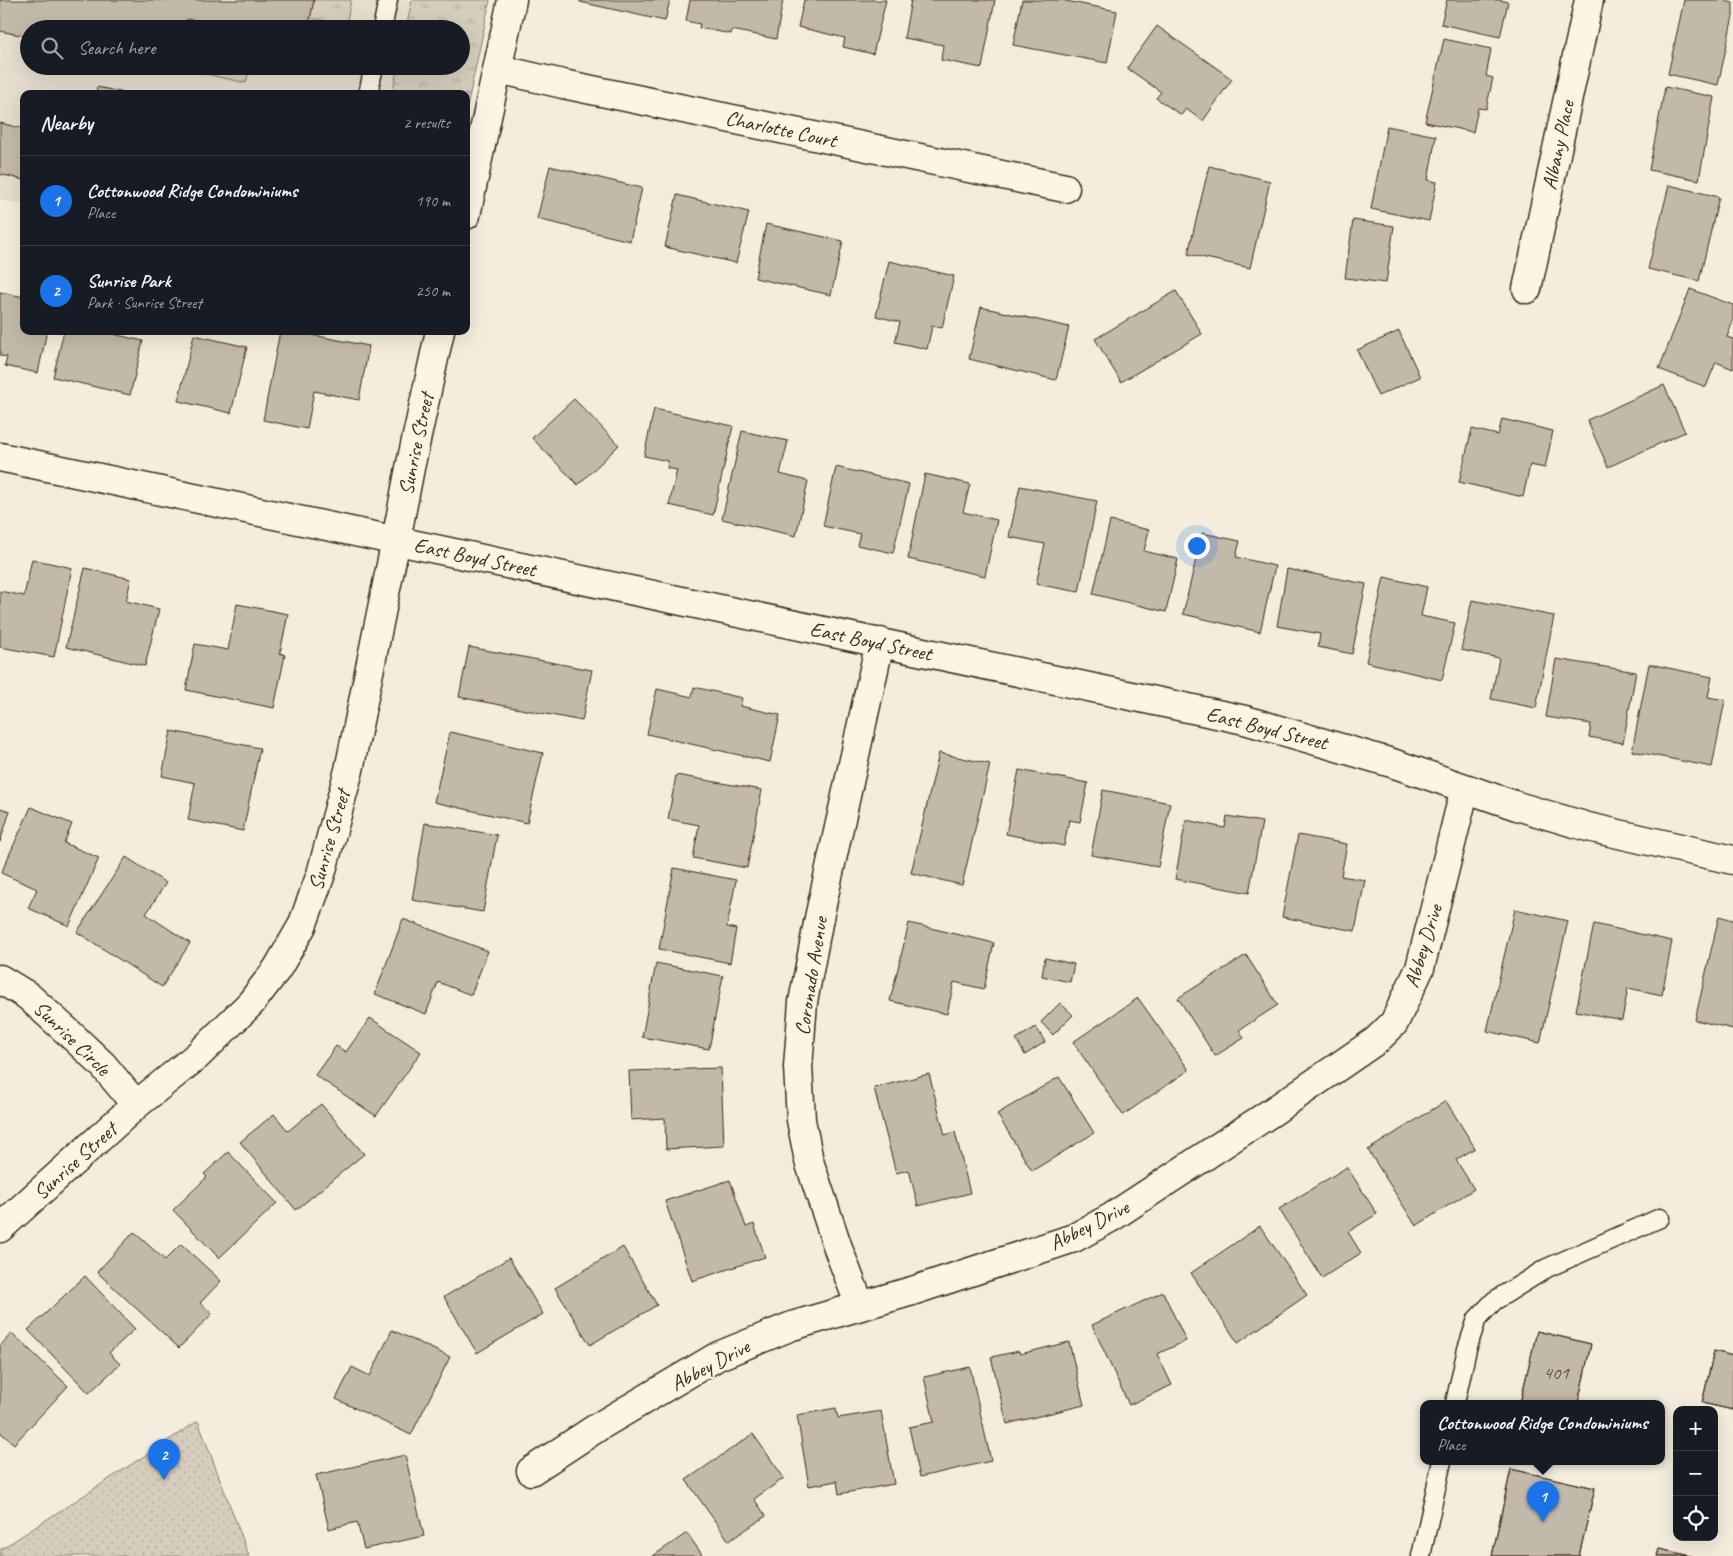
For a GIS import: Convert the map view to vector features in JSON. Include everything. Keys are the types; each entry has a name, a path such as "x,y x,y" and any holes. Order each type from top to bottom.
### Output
{"street":[{"path":"470,197 512,0"},
{"name":"Albany Place","path":"1527,289 1589,0"},
{"name":"Charlotte Court","path":"498,68 563,84 1065,188"},
{"name":"Sunrise Street","path":"0,1228 136,1105 197,1056 251,1003 277,969 302,926 321,874 348,770 439,335"},
{"name":"East Boyd Street","path":"0,457 1245,720 1336,746 1517,806 1588,827 1733,860"},
{"name":"Coronado Avenue","path":"860,1306 839,1251 809,1161 801,1120 798,1067 803,1002 819,918 880,642"},
{"name":"Abbey Drive","path":"531,1471 598,1427 718,1356 792,1326 912,1291 1074,1238 1112,1217 1272,1112 1377,1040 1394,1023 1420,968 1466,788"},
{"name":"Sunrise Circle","path":"0,979 28,996 69,1033 103,1065 136,1105"}],"lane":[{"path":"384,20 388,0"},
{"path":"369,90 372,75"},
{"path":"1456,1400 1467,1349 1477,1320 1494,1302 1547,1268 1660,1218"},
{"path":"1421,1556 1441,1465"}],"shaded area":[{"path":"0,0 490,0 467,90 20,90 20,204 0,200"}],"green space":[{"path":"314,0 351,0 347,20 310,18"},
{"path":"412,0 490,0 470,93 470,90 393,90 396,75 470,75 470,20 408,20"},
{"path":"210,75 248,75 246,83"},
{"path":"198,1421 249,1556 0,1556 0,1550"}],"building":[{"path":"0,0 314,0 310,20 20,20 20,35 0,31"},
{"path":"580,0 670,0 665,21 580,2"},
{"path":"690,0 783,0 776,39 732,30 731,34 699,28 700,24 686,21"},
{"path":"804,0 886,0 873,54 843,47 845,38 798,27"},
{"path":"911,0 995,0 982,68 941,60 943,45 904,38"},
{"path":"1022,0 1061,0 1117,11 1107,63 1013,45"},
{"path":"1447,0 1500,0 1508,2 1500,37 1441,24"},
{"path":"1684,0 1721,0 1733,3 1733,16 1718,85 1668,74"},
{"path":"1157,26 1232,79 1203,121 1186,109 1181,115 1156,98 1161,92 1127,68"},
{"path":"1444,39 1491,49 1486,76 1493,78 1486,109 1478,108 1473,132 1425,122"},
{"path":"97,87 112,90 97,90"},
{"path":"1665,87 1714,97 1699,180 1649,170"},
{"path":"0,123 20,128 20,179 0,174"},
{"path":"1387,126 1436,136 1428,180 1437,182 1429,221 1371,209"},
{"path":"550,166 642,188 630,241 537,219"},
{"path":"1209,166 1270,181 1250,268 1188,254"},
{"path":"1669,185 1719,197 1699,281 1648,269"},
{"path":"677,195 749,212 736,263 665,247"},
{"path":"1353,220 1394,226 1386,283 1345,278"},
{"path":"766,224 843,241 831,295 755,278"},
{"path":"889,261 954,276 942,328 932,326 927,349 895,342 900,322 876,316"},
{"path":"1690,289 1733,305 1733,321 1727,337 1733,339 1733,369 1716,362 1706,387 1659,369"},
{"path":"1176,291 1202,334 1121,382 1095,339"},
{"path":"0,292 20,296 20,335 46,335 38,373 5,366 7,357 0,356"},
{"path":"981,307 1069,327 1056,380 969,359"},
{"path":"1399,331 1420,377 1378,396 1357,350"},
{"path":"63,335 118,335 143,341 130,395 53,377"},
{"path":"194,335 247,347 231,413 178,401"},
{"path":"279,335 313,335 369,346 359,400 314,391 307,429 263,420"},
{"path":"1664,385 1685,432 1608,467 1587,420"},
{"path":"574,399 619,445 578,485 532,438"},
{"path":"654,409 733,426 713,515 669,505 677,470 667,468 668,461 644,456"},
{"path":"1502,419 1553,431 1545,468 1530,465 1523,497 1459,482 1472,429 1498,435"},
{"path":"742,431 788,441 780,474 808,481 796,536 722,519"},
{"path":"836,467 909,484 893,553 857,545 860,534 823,526"},
{"path":"925,474 970,484 963,512 997,520 985,576 908,559"},
{"path":"1020,486 1097,501 1079,592 1036,584 1045,544 1009,537"},
{"path":"1110,521 1149,530 1144,551 1178,559 1166,612 1093,594"},
{"path":"1202,533 1240,541 1236,557 1275,566 1260,632 1183,614"},
{"path":"32,559 72,568 54,657 0,647 0,591 24,596"},
{"path":"85,568 131,579 126,601 159,609 145,666 66,647"},
{"path":"1287,569 1366,584 1352,654 1318,647 1320,634 1277,626"},
{"path":"1384,577 1427,587 1421,616 1455,623 1442,680 1366,662"},
{"path":"1472,600 1554,616 1536,708 1491,699 1499,658 1461,650"},
{"path":"237,604 288,614 280,653 285,655 274,708 186,690 195,644 228,650"},
{"path":"469,647 592,670 582,721 459,697"},
{"path":"1556,659 1636,672 1623,743 1589,737 1591,724 1546,717"},
{"path":"1649,664 1712,677 1708,697 1725,700 1712,767 1632,751"},
{"path":"694,687 742,698 740,706 780,715 770,762 647,734 657,689 692,697"},
{"path":"171,731 260,748 243,831 188,820 195,783 162,776"},
{"path":"450,732 543,753 527,823 434,802"},
{"path":"939,753 990,764 962,885 911,873"},
{"path":"1019,770 1088,783 1080,822 1069,820 1064,846 1006,834"},
{"path":"676,775 762,790 747,868 693,858 699,825 668,819"},
{"path":"1103,790 1170,803 1158,867 1091,855"},
{"path":"31,807 72,824 64,843 99,858 69,926 28,908 37,889 1,873"},
{"path":"0,808 10,811 0,842"},
{"path":"1227,816 1262,822 1249,893 1175,879 1186,820 1225,828"},
{"path":"425,823 497,835 483,912 412,900"},
{"path":"1298,835 1347,844 1341,876 1365,880 1355,931 1282,917"},
{"path":"126,857 166,883 146,914 190,943 162,987 77,932"},
{"path":"674,868 736,880 727,927 736,929 730,963 659,949"},
{"path":"1515,909 1568,921 1540,1043 1487,1031"},
{"path":"1719,916 1733,920 1733,1029 1695,1020"},
{"path":"403,919 488,951 471,995 438,982 426,1014 375,994"},
{"path":"909,923 994,943 984,989 954,982 947,1014 890,1001"},
{"path":"1594,924 1672,941 1662,995 1628,988 1622,1020 1576,1011"},
{"path":"1246,955 1278,1005 1239,1030 1244,1038 1215,1056 1178,998"},
{"path":"1045,958 1074,964 1070,982 1042,976"},
{"path":"656,963 723,976 709,1049 642,1037"},
{"path":"1138,998 1189,1070 1123,1115 1073,1042"},
{"path":"1060,1003 1073,1015 1053,1035 1041,1022"},
{"path":"370,1018 421,1052 376,1116 315,1075 336,1046 346,1052"},
{"path":"1036,1027 1045,1042 1025,1055 1016,1039"},
{"path":"721,1068 724,1146 666,1149 665,1118 631,1120 629,1071"},
{"path":"929,1074 945,1135 955,1132 970,1193 918,1206 909,1170 896,1173 874,1088"},
{"path":"1059,1077 1094,1133 1032,1171 997,1114"},
{"path":"1446,1101 1475,1148 1456,1160 1474,1189 1416,1226 1368,1150"},
{"path":"321,1104 364,1154 296,1210 240,1142 274,1114 288,1131"},
{"path":"228,1152 277,1203 219,1258 173,1210 207,1177 204,1174"},
{"path":"1347,1167 1377,1214 1348,1232 1361,1253 1322,1278 1279,1209"},
{"path":"730,1180 746,1227 754,1224 765,1257 692,1281 665,1201"},
{"path":"1260,1226 1307,1295 1238,1343 1191,1273"},
{"path":"134,1232 165,1260 181,1244 221,1281 200,1303 212,1314 179,1348 97,1272"},
{"path":"623,1247 657,1305 590,1345 555,1288"},
{"path":"509,1258 543,1314 477,1353 444,1297"},
{"path":"85,1276 135,1329 109,1353 120,1364 89,1393 28,1330"},
{"path":"1163,1292 1186,1341 1157,1354 1172,1385 1129,1405 1092,1325"},
{"path":"392,1330 450,1357 411,1435 336,1399 352,1367 370,1376"},
{"path":"1537,1331 1591,1344 1579,1400 1521,1400"},
{"path":"1537,1331 1591,1344 1579,1400 1521,1400"},
{"path":"12,1333 68,1386 14,1444 0,1432 0,1346"},
{"path":"1069,1342 1084,1405 1007,1424 991,1357 1019,1351 1020,1354"},
{"path":"1714,1351 1733,1356 1733,1410 1702,1403"},
{"path":"1714,1351 1733,1356 1733,1410 1702,1403"},
{"path":"970,1367 991,1461 920,1477 909,1427 934,1422 924,1377"},
{"path":"836,1408 838,1418 881,1411 894,1484 839,1494 837,1481 809,1486 797,1415"},
{"path":"753,1434 784,1478 754,1499 766,1516 729,1541 686,1480"},
{"path":"405,1455 424,1536 364,1549 357,1522 329,1529 316,1475"},
{"path":"1511,1469 1595,1488 1579,1556 1492,1556"},
{"path":"1511,1469 1595,1488 1579,1556 1492,1556"},
{"path":"687,1533 703,1556 653,1556"},
{"path":"1659,1549 1692,1556 1657,1556"},
{"path":"1659,1549 1692,1556 1657,1556"}],"place":[{"name":"Sunrise Park","path":"164,1480"},
{"name":"Cottonwood Ridge Condominiums","path":"1543,1522"}]}
